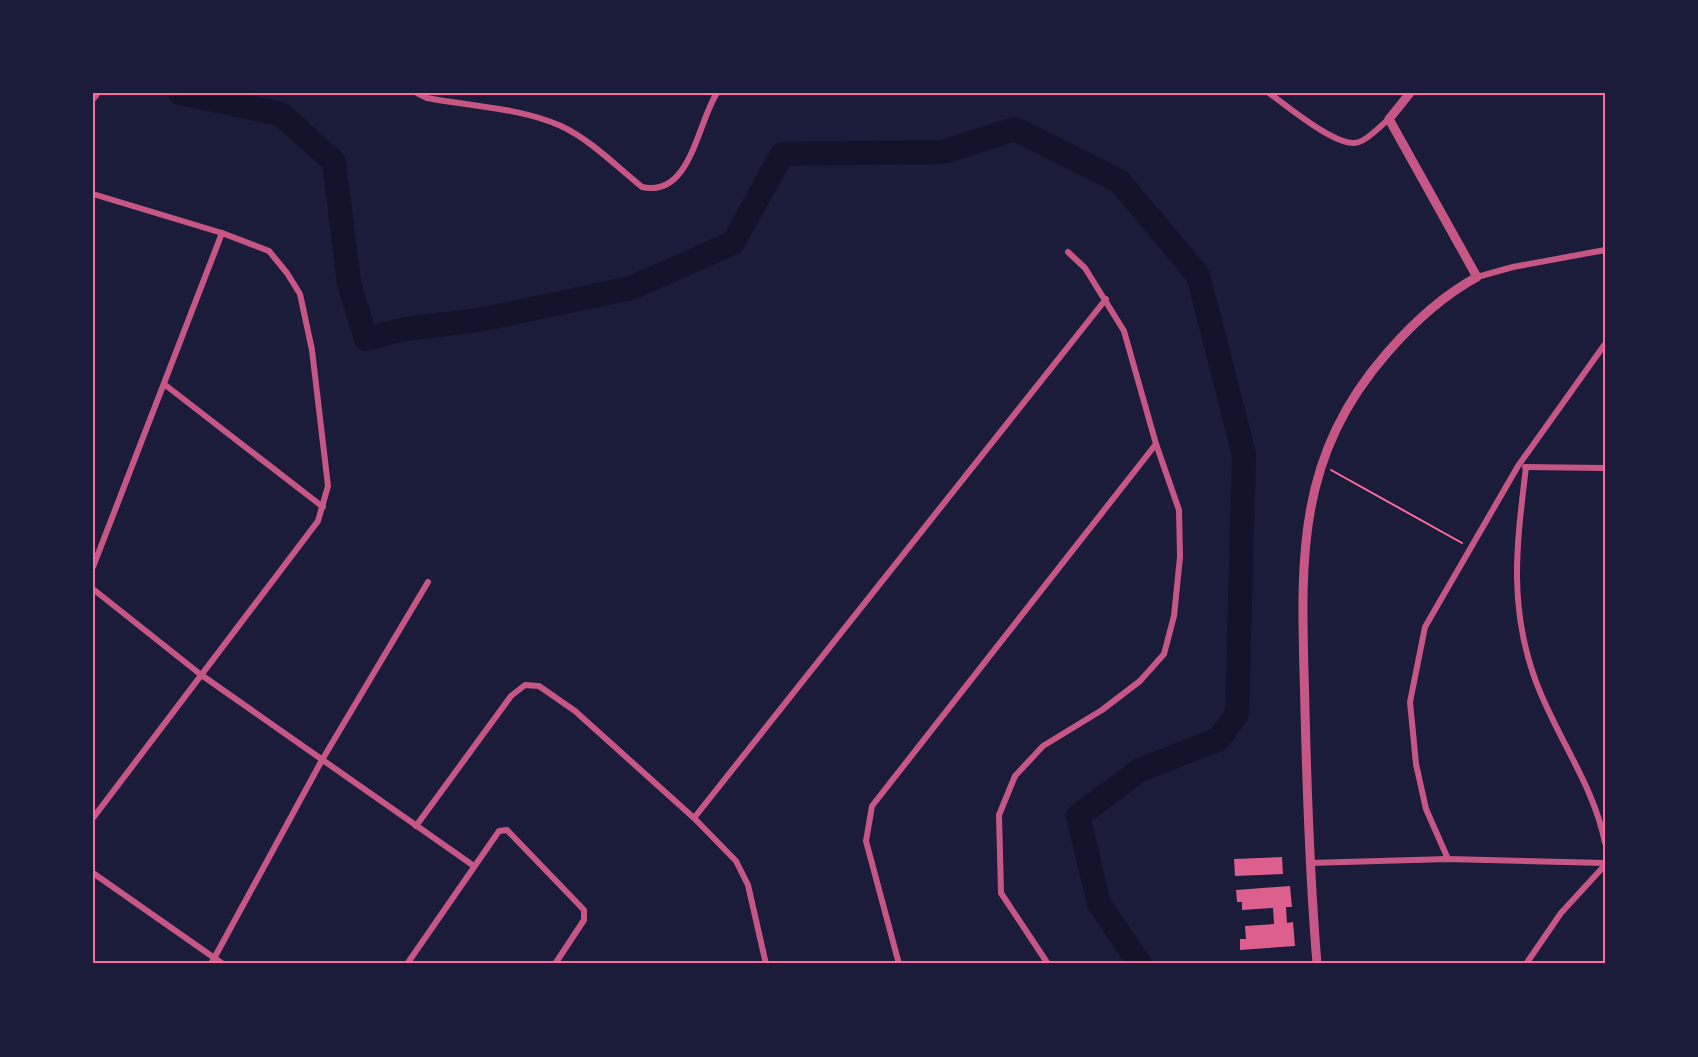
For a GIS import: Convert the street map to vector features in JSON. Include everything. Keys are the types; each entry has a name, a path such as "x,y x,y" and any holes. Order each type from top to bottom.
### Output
{"street":[{"path":"93,97 96,93"},
{"path":"417,93 427,98 534,117 562,126 587,142 642,187 649,189 669,185 678,176 717,93"},
{"path":"1269,93 1334,138 1347,143 1359,142 1389,119 1410,93"},
{"path":"1389,119 1477,277"},
{"path":"93,194 222,233 269,251 300,294 312,350 328,486 318,521 93,818"},
{"path":"93,567 222,233"},
{"path":"1317,964 1308,863 1302,594 1309,513 1321,465 1341,417 1375,366 1424,314 1477,277 1513,267 1605,250"},
{"path":"1048,964 1001,893 999,815 1015,776 1043,746 1101,711 1140,681 1164,654 1174,616 1180,557 1179,510 1156,444 1124,331 1085,268 1068,252"},
{"path":"694,818 1106,299"},
{"path":"1448,859 1426,808 1416,764 1410,702 1425,627 1518,466 1605,344"},
{"path":"164,384 323,507"},
{"path":"899,964 866,841 872,806 1156,444"},
{"path":"1518,466 1605,468"},
{"path":"1526,467 1515,559 1520,619 1535,679 1566,750 1593,800 1605,843"},
{"path":"212,961 322,760 428,582"},
{"path":"93,589 200,674 474,866"},
{"path":"416,826 511,696 525,685 539,686 575,711 694,818 736,861 748,885 765,964"},
{"path":"407,964 499,831 507,830 584,910 584,920 555,964"},
{"path":"1308,863 1448,859 1605,864"},
{"path":"1526,964 1561,913 1605,864"},
{"path":"93,873 212,961 223,964"}],"path":[{"path":"1321,465 1470,548"}],"building":[{"path":"1282,857 1283,874 1235,876 1234,859"},
{"path":"1290,886 1292,907 1286,907 1287,923 1293,922 1295,946 1240,950 1240,939 1246,939 1245,926 1274,924 1273,908 1242,910 1242,902 1237,902 1236,890"}],"waterway":[{"path":"180,93 281,114 334,162 349,283 366,339 405,329 479,320 631,288 733,243 782,154 943,152 1015,129 1119,181 1198,275 1244,454 1237,714 1219,739 1140,770 1078,816 1099,904 1140,964"}]}
